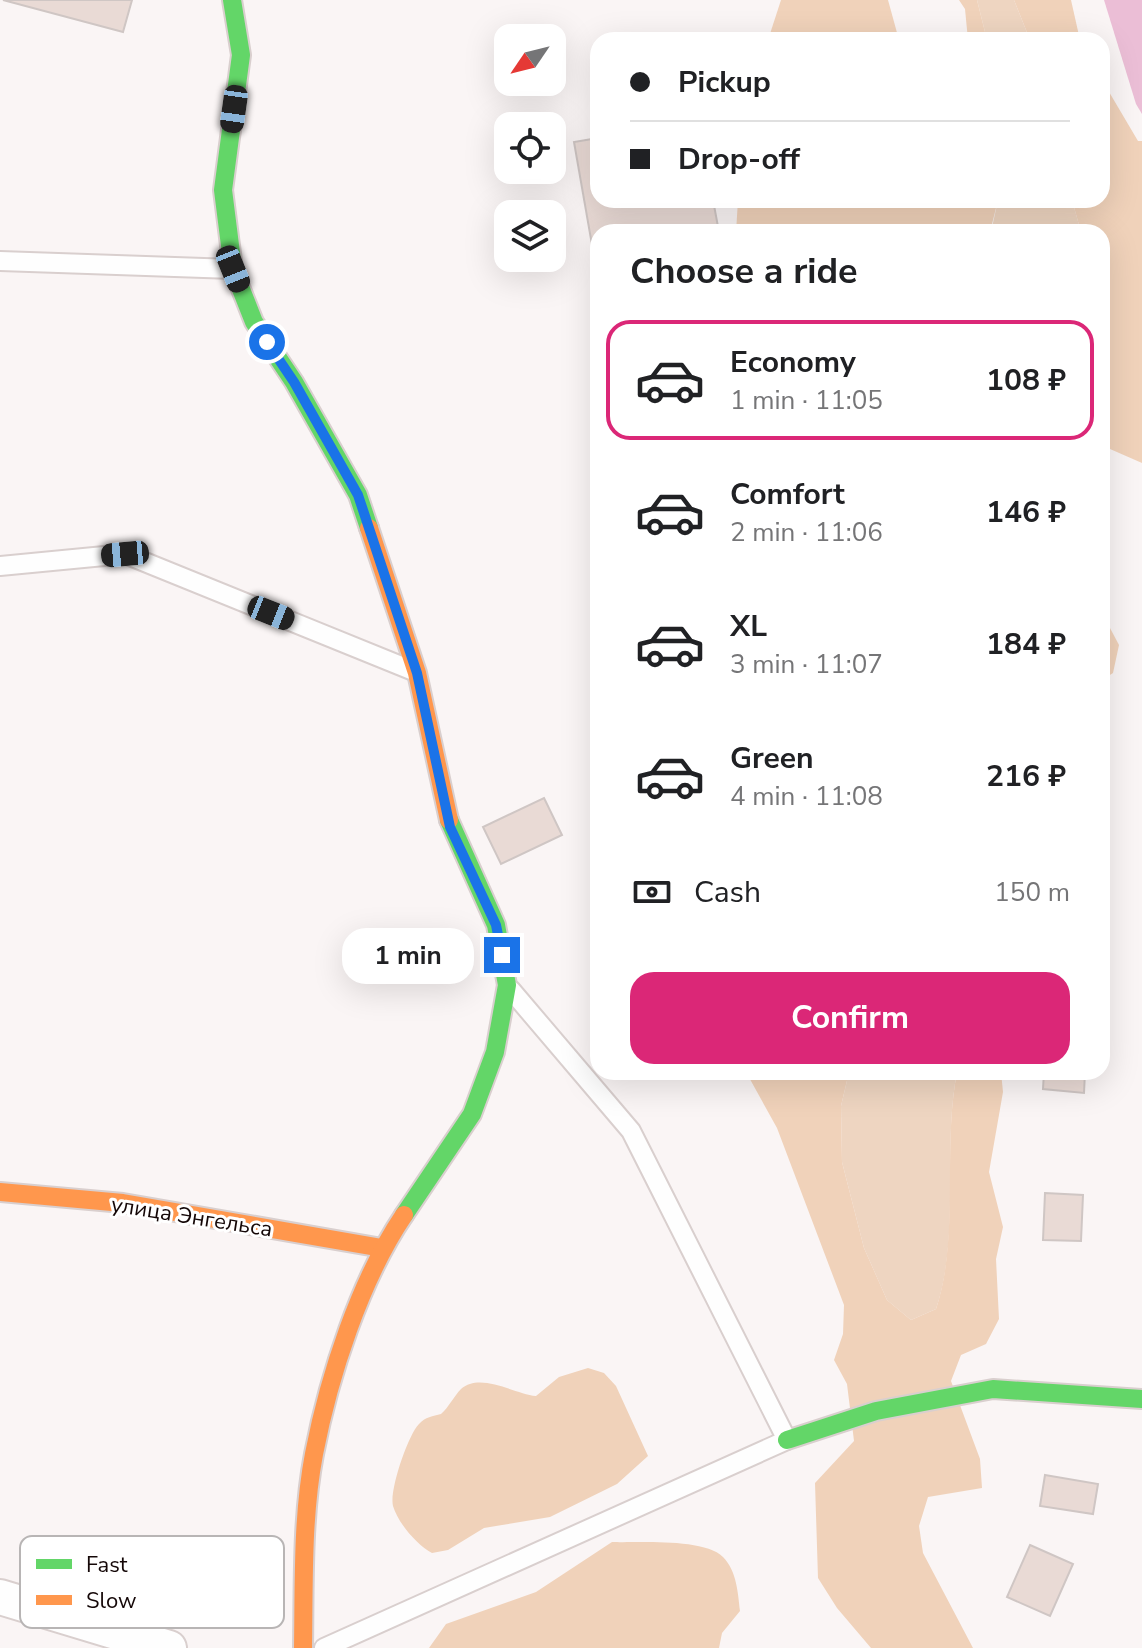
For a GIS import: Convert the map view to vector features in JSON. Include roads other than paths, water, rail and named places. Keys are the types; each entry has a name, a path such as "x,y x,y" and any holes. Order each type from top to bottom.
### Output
{"street":[{"path":"232,0 241,55 223,190 233,269 254,322 294,382 358,495 417,673 450,827 496,925 507,985 495,1052 472,1114 382,1248 343,1349 314,1454 304,1560 303,1648"},
{"name":"улица Энгельса","path":"0,1192 123,1203 382,1248"},
{"path":"787,1440 876,1411 993,1389 1142,1399"},
{"path":"0,1597 20,1603"},
{"path":"103,1628 169,1648"}],"lane":[{"path":"0,261 233,269"},
{"path":"0,566 125,554 417,673"},
{"path":"324,1648 787,1440 631,1131 507,985"}]}
